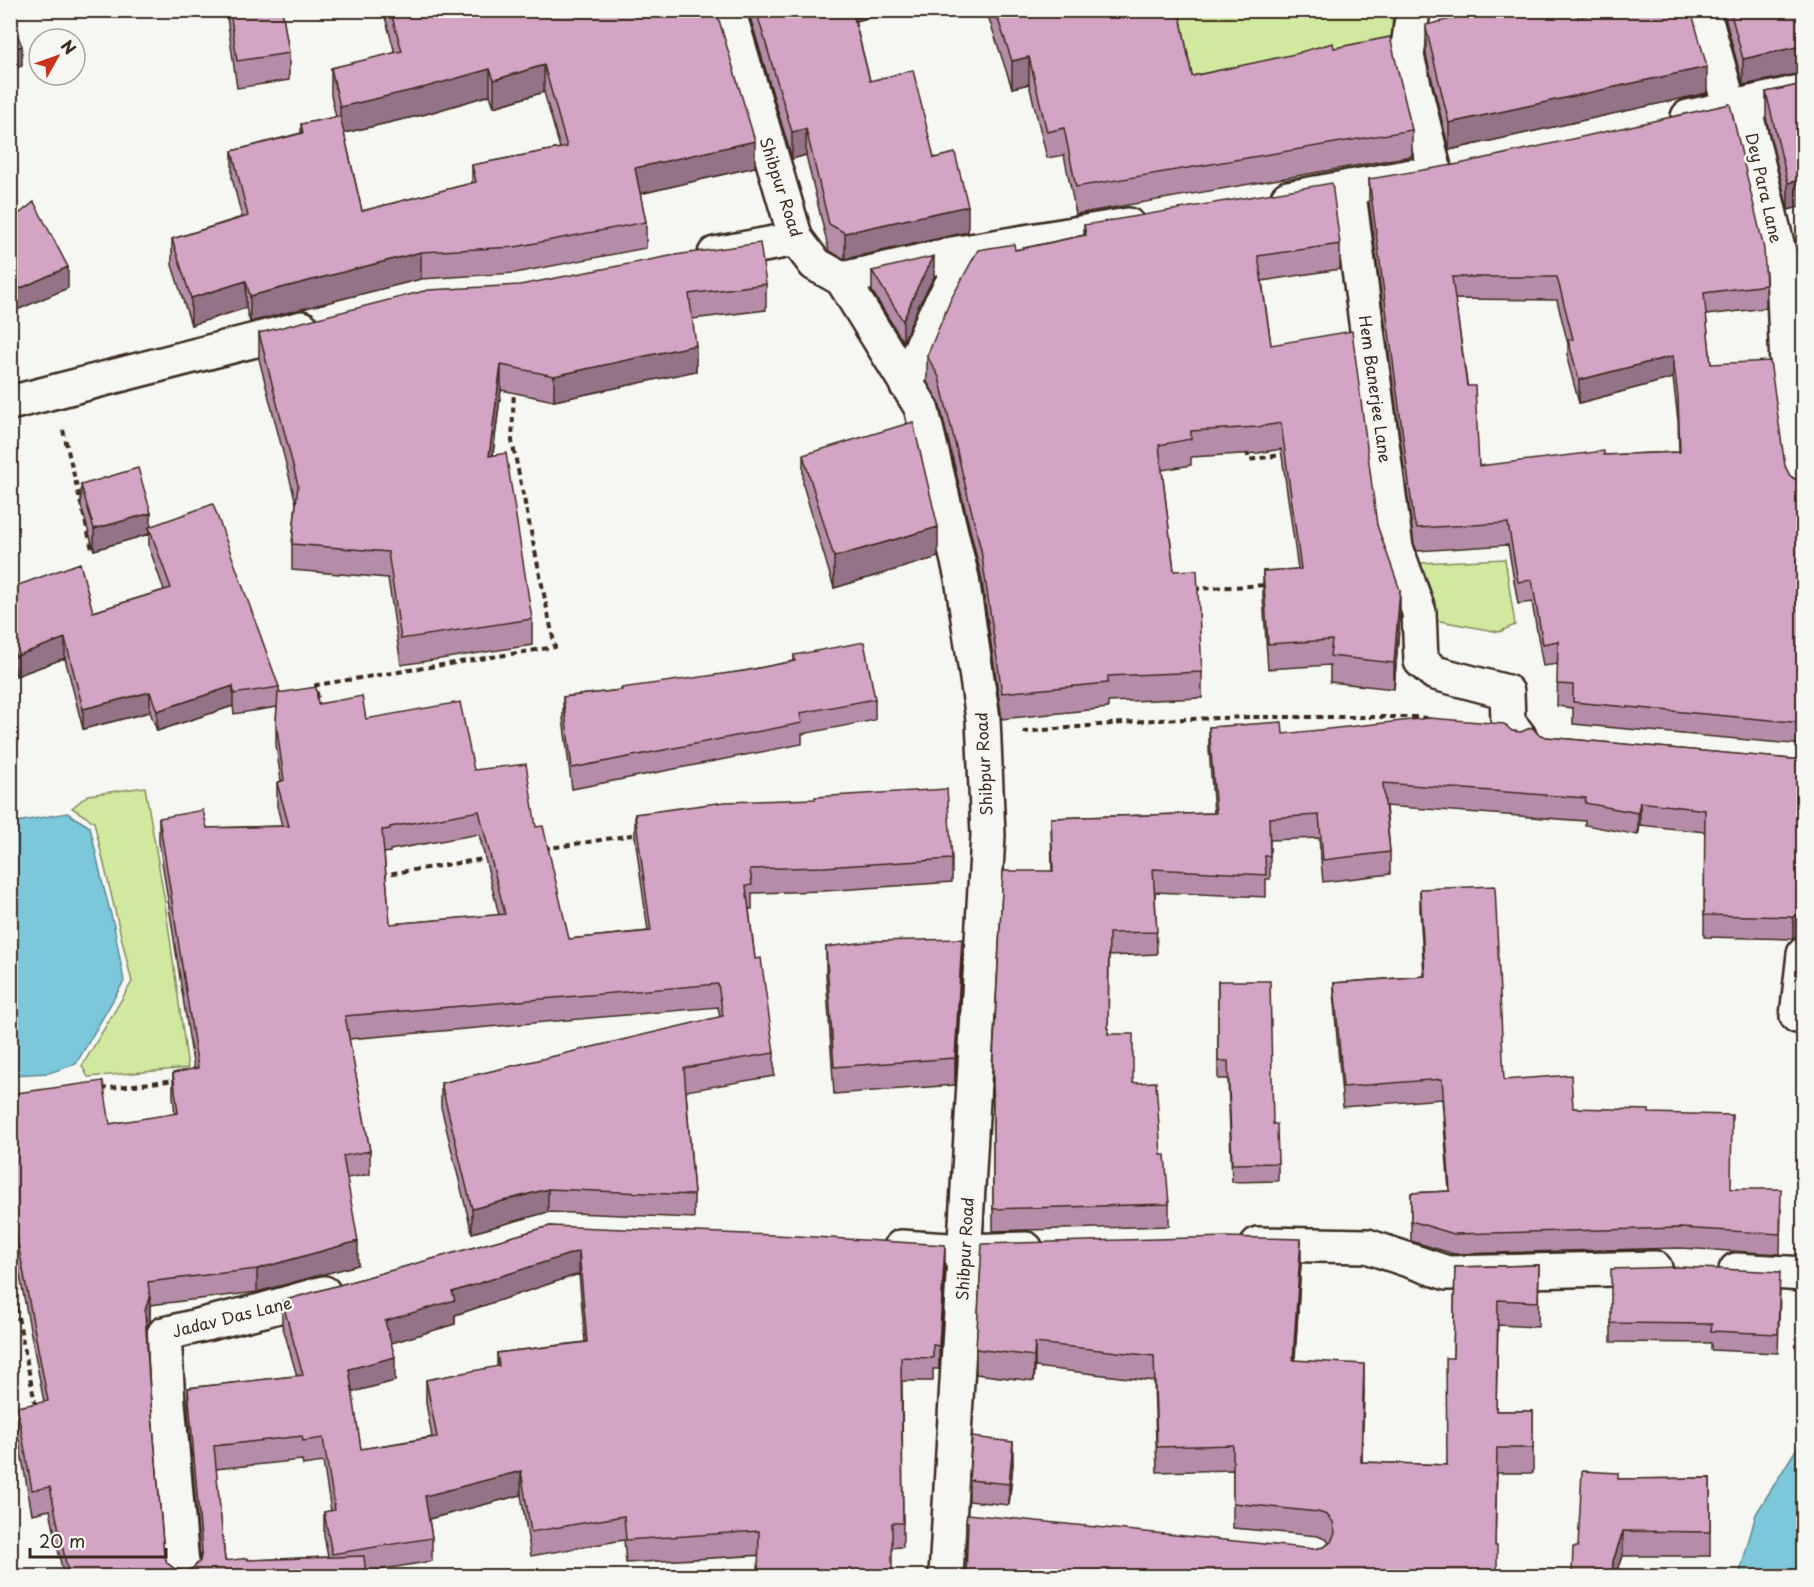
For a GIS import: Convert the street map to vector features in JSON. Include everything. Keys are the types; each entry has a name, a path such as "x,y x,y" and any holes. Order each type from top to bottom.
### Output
{"street":[{"name":"Shibpur Road","path":"728,10 796,239 815,264 842,279 921,406 962,578 983,719 988,835 965,1251 962,1519 946,1576"},
{"path":"1256,203 1451,169 1407,56 1413,10"},
{"name":"Dey Para Lane","path":"1703,10 1737,107 1783,268 1787,367 1803,486"},
{"path":"1661,123 1803,91"},
{"name":"Hem Banerjee Lane","path":"1348,187 1396,548 1419,612 1421,661 1435,673 1507,692 1508,722 1519,736"},
{"path":"842,279 970,251 1156,220"},
{"path":"692,259 796,239"},
{"path":"906,384 933,316 970,251"},
{"path":"10,403 326,322"},
{"path":"1797,1016 1803,954"},
{"path":"1226,1243 1367,1246 1447,1273 1691,1268 1803,1274"},
{"path":"870,1246 965,1251 1060,1248"},
{"name":"Jadav Das Lane","path":"183,1576 164,1334 355,1285"}],"path":[{"path":"321,719 316,685 555,647 512,441 514,384"},
{"path":"53,392 92,549"},
{"path":"1247,449 1249,460 1293,452"},
{"path":"1192,589 1273,585"},
{"path":"984,735 1155,720 1240,717 1419,717 1441,721"},
{"path":"541,849 644,834"},
{"path":"380,875 495,857"},
{"path":"93,1090 187,1078"},
{"path":"10,1276 37,1412"}],"green space":[{"path":"1191,10 1393,11 1390,54 1195,100 1180,13"},
{"path":"1505,559 1515,625 1499,632 1435,620 1420,563"},
{"path":"145,787 164,896 188,1068 88,1077 82,1066 132,982 94,822 72,808 88,795"}],"water":[{"path":"67,813 90,827 114,926 124,981 76,1064 49,1073 11,1075 11,823"},
{"path":"1800,1443 1804,1444 1803,1576 1739,1576 1756,1514"}],"building":[{"path":"230,10 282,10 289,53 237,61"},
{"path":"390,10 716,10 755,141 635,168 646,222 515,247 421,252 250,296 246,281 191,298 172,239 248,216 232,151 303,133 301,124 340,116 362,211 476,182 472,165 567,147 544,65 494,80 490,69 340,107 331,68 402,51"},
{"path":"756,10 852,10 870,81 913,70 934,158 955,153 968,206 845,233 829,224 806,129 792,132"},
{"path":"995,10 1179,10 1192,76 1300,53 1333,43 1334,48 1390,37 1412,130 1076,187 1064,128 1047,132 1029,57 1012,61"},
{"path":"1453,10 1576,10 1578,18 1602,10 1691,10 1707,67 1449,123 1426,25 1455,18"},
{"path":"1730,10 1803,10 1803,46 1743,59"},
{"path":"10,16 22,46 10,50"},
{"path":"1803,84 1803,179 1788,183 1766,92"},
{"path":"1730,104 1764,249 1766,285 1704,293 1711,364 1770,361 1785,466 1790,476 1803,482 1803,723 1573,702 1573,685 1557,684 1558,641 1543,644 1532,580 1518,582 1508,523 1417,528 1414,521 1369,179 1459,164","holes":["1452,277 1557,277 1573,339 1568,340 1579,380 1673,356 1678,398 1680,452 1604,455 1604,451 1479,466 1475,386 1467,386"]},
{"path":"1332,183 1340,244 1258,256 1271,345 1352,331 1377,525 1400,590 1394,663 1330,656 1332,640 1268,644 1263,571 1301,569 1281,423 1258,427 1191,431 1191,439 1159,445 1174,571 1197,570 1202,672 1108,676 1108,683 1002,693 981,550 939,377 927,356 951,299 978,250 1014,244 1015,250 1086,235 1084,225"},
{"path":"34,202 68,267 10,293 10,221"},
{"path":"760,243 766,284 689,294 696,345 554,376 501,365 489,456 506,453 532,619 401,639 388,552 292,544 298,485 259,333 428,290 520,285 675,255"},
{"path":"934,256 918,286 903,321 872,271"},
{"path":"913,422 938,527 834,557 803,455"},
{"path":"138,468 151,513 94,529 81,485"},
{"path":"213,504 279,687 234,694 233,686 157,711 150,692 83,709 65,638 16,656 10,641 10,588 80,563 93,612 171,588 149,527"},
{"path":"864,642 875,699 800,713 802,723 572,768 563,697 744,671 795,661 794,655"},
{"path":"316,687 318,704 362,696 366,719 460,702 474,770 526,764 536,827 543,826 569,939 651,931 635,814 725,802 815,799 815,797 947,789 952,859 750,869 752,885 746,886 755,959 761,958 774,1053 684,1068 694,1195 548,1189 472,1209 441,1083 723,1016 718,984 345,1016 370,1151 343,1156 358,1241 257,1269 148,1282 150,1298 145,1311 149,1380 164,1554 167,1563 175,1569 185,1571 193,1568 200,1561 202,1551 188,1388 303,1375 282,1301 550,1226 798,1236 945,1245 939,1346 933,1345 933,1358 901,1357 903,1523 892,1523 892,1576 758,1576 759,1531 626,1540 624,1516 531,1532 521,1471 425,1496 432,1538 332,1554 324,1512 335,1510 323,1438 303,1441 302,1436 214,1446 225,1561 248,1558 248,1560 364,1556 366,1576 48,1576 68,1573 50,1487 32,1490 17,1407 48,1401 10,1201 10,1094 103,1081 110,1124 178,1113 173,1073 198,1068 159,818 203,810 207,828 289,826 277,783 284,780 276,722 278,693","holes":["479,811 505,914 390,924 382,830","579,1251 587,1342 497,1353 499,1366 426,1380 437,1437 361,1449 349,1369 395,1357 385,1321 455,1300 452,1292"]},
{"path":"1429,718 1504,724 1512,731 1521,732 1532,727 1538,734 1546,737 1803,760 1801,914 1793,917 1704,915 1705,810 1640,802 1638,813 1585,803 1586,798 1383,783 1390,852 1323,860 1319,815 1269,818 1270,856 1265,856 1266,875 1153,869 1157,932 1109,933 1108,1034 1133,1034 1133,1083 1156,1082 1161,1155 1165,1155 1169,1204 993,1209 993,1060 1003,871 1053,871 1051,818 1216,813 1209,727 1282,722 1283,734"},
{"path":"1495,886 1504,1080 1571,1075 1573,1108 1732,1115 1731,1189 1781,1189 1780,1234 1680,1228 1454,1234 1411,1221 1411,1193 1450,1191 1442,1079 1343,1087 1334,983 1425,976 1420,889"},
{"path":"962,939 955,1058 834,1067 826,947 874,941"},
{"path":"1218,981 1270,981 1273,1124 1277,1124 1278,1163 1232,1164 1228,1061 1218,1061"},
{"path":"1226,1237 1301,1239 1293,1360 1364,1364 1361,1462 1447,1465 1446,1358 1453,1358 1455,1267 1539,1265 1538,1302 1498,1300 1496,1411 1533,1411 1533,1448 1497,1448 1495,1546 1497,1546 1497,1576 966,1576 967,1514 1314,1549 1324,1547 1331,1542 1335,1533 1333,1522 1327,1515 1318,1512 1233,1503 1233,1445 1157,1447 1154,1356 1035,1343 1034,1356 976,1349 982,1244"},
{"path":"1680,1267 1780,1272 1778,1334 1711,1331 1712,1324 1611,1323 1611,1269"},
{"path":"972,1437 1013,1442 1009,1484 969,1480"},
{"path":"1582,1471 1618,1473 1618,1479 1710,1478 1710,1532 1623,1531 1613,1561 1612,1576 1572,1576 1573,1547 1578,1547"}]}
